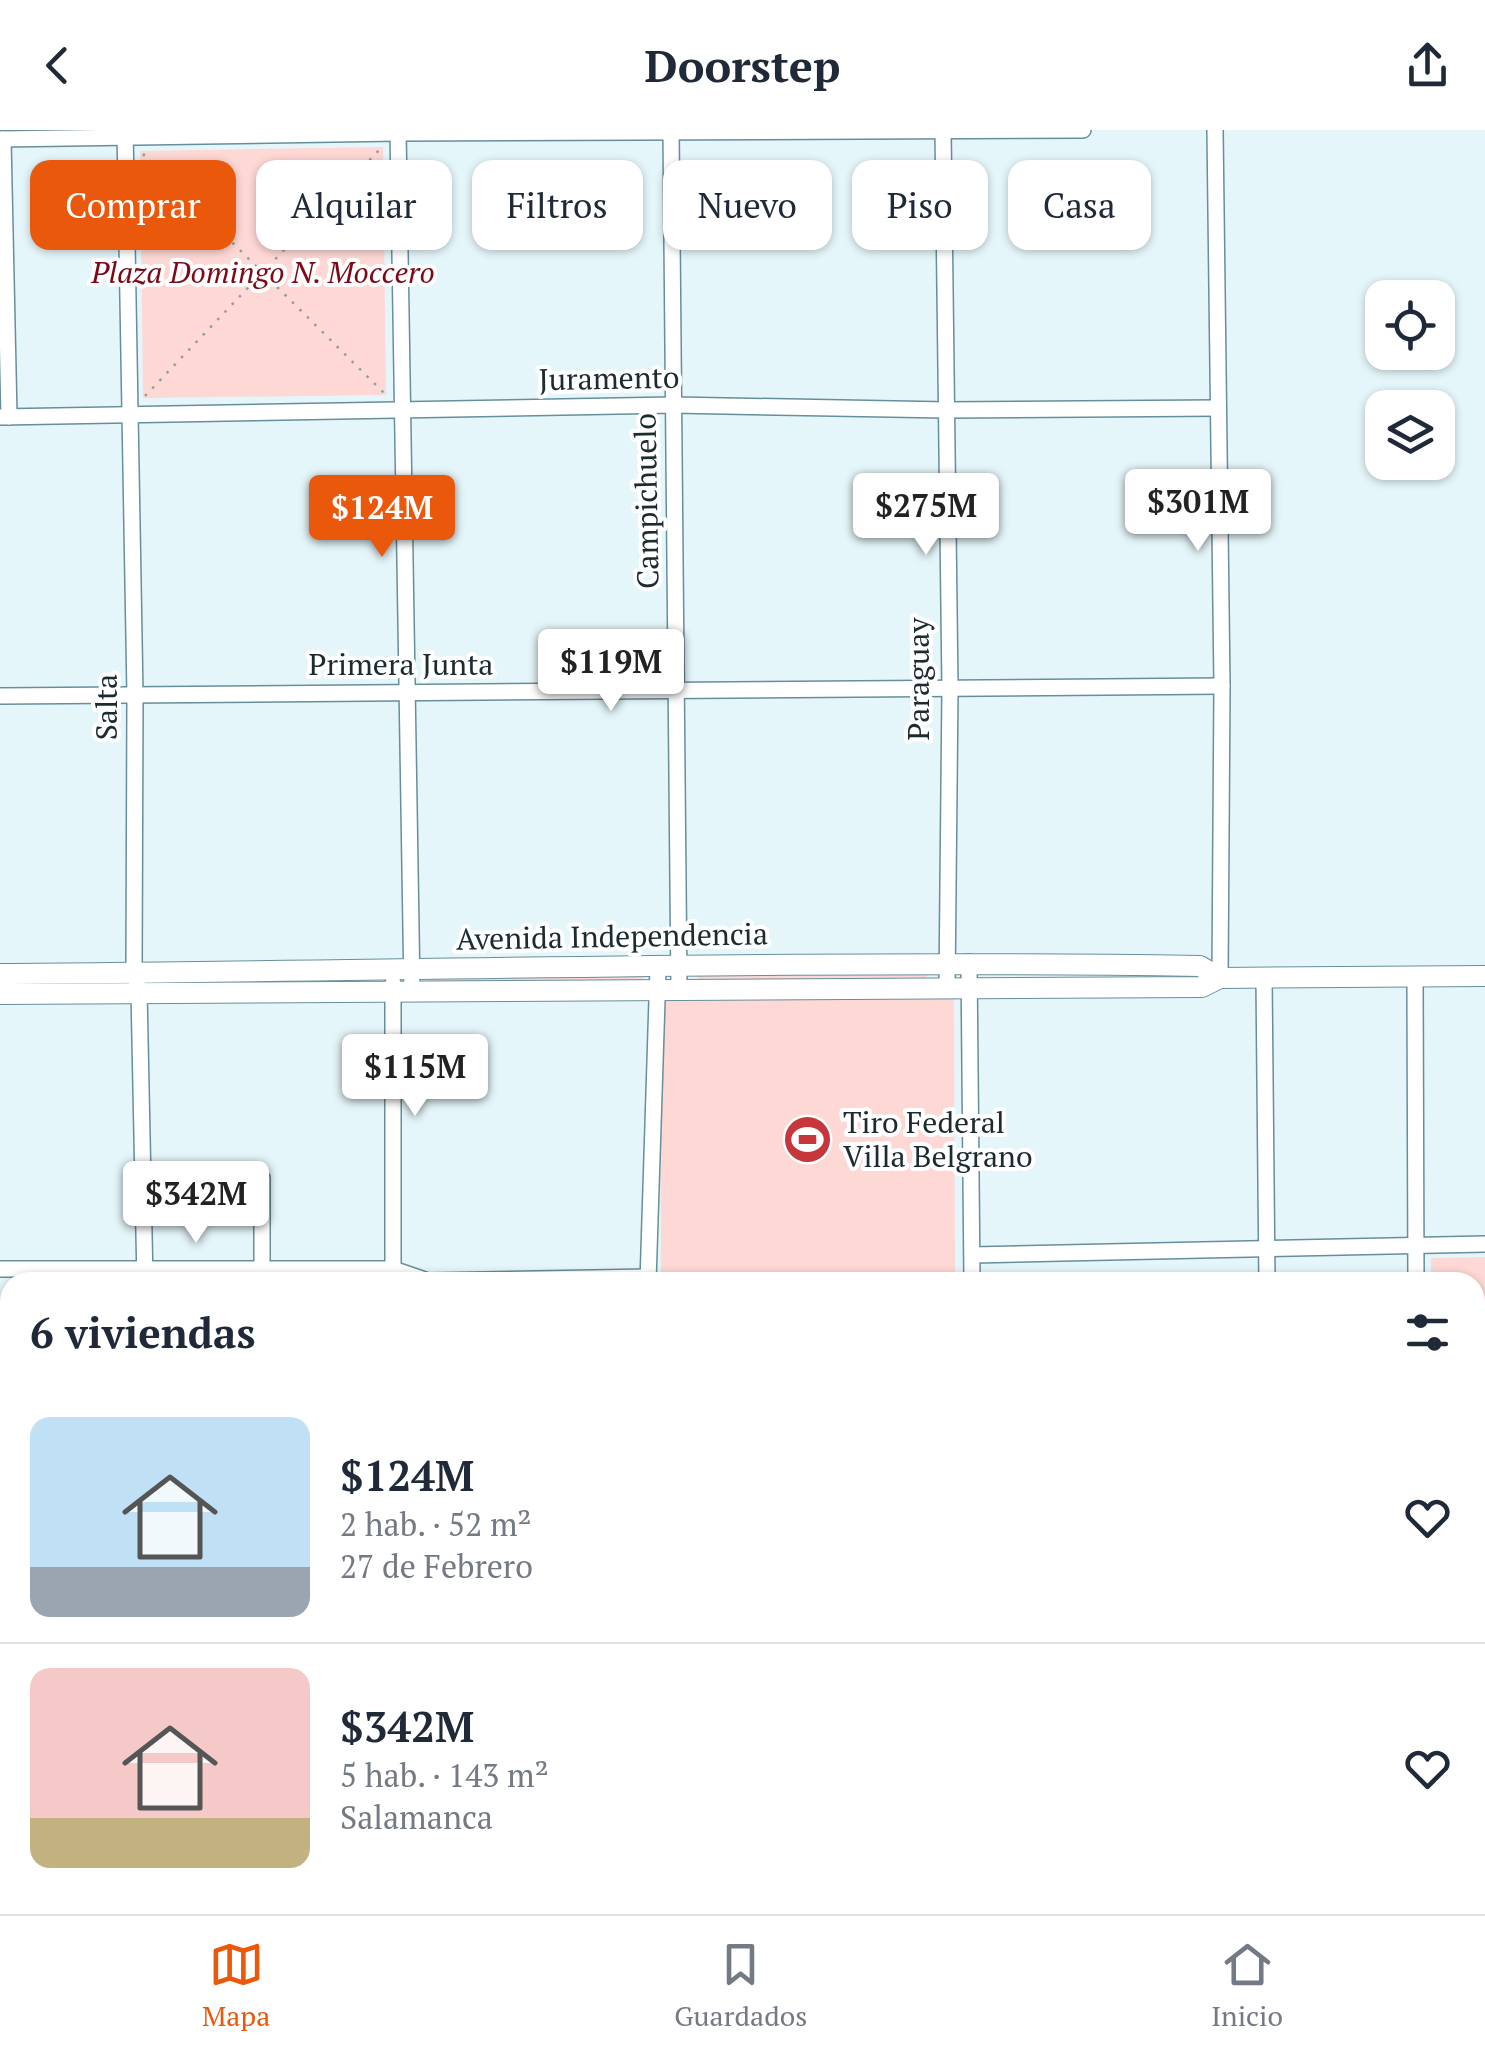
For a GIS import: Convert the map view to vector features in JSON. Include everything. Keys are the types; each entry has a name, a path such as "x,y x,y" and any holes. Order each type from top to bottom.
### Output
{"street":[{"name":"Paraguay","path":"943,130 950,688 958,987 972,1272"},
{"path":"4,417 2,138 125,133 1083,130"},
{"path":"1215,130 1222,686 1220,978"},
{"path":"392,1269 403,991 407,693 398,131"},
{"name":"Campichuelo","path":"648,1272 657,992 668,968 678,691 671,132"},
{"name":"Salta","path":"125,133 136,982 145,1272"},
{"name":"Juramento","path":"4,417 673,405 946,410 1218,408"},
{"name":"Primera Junta","path":"0,696 1222,686"},
{"name":"Avenida Independencia","path":"0,994 136,982 403,969 958,962 1200,966 1220,978"},
{"name":"Campichuelo","path":"668,968 679,991"},
{"name":"Avenida Independencia","path":"0,974 403,991 657,992 1202,986 1220,978 1485,976"},
{"path":"1415,977 1416,1272"},
{"path":"1264,978 1268,1272"},
{"path":"262,1178 262,1272"},
{"path":"973,1255 1485,1244"},
{"path":"0,1270 58,1272"},
{"path":"336,1272 400,1272"}],"path":[{"path":"128,416 398,131"},
{"path":"125,133 264,276 402,409"}],"green space":[{"name":"Plaza Domingo N. Moccero","path":"383,147 383,160 256,160 256,250 384,250 386,395 143,398 141,250 236,250 236,160 140,160 140,151"},
{"path":"697,975 927,975 927,981 697,980"},
{"path":"430,977 644,977 644,982 430,982"},
{"name":"Tiro Federal Villa Belgrano","path":"954,996 955,1272 661,1272 660,998"},
{"path":"1485,1257 1485,1272 1431,1272 1431,1258"}],"place":[{"name":"Tiro Federal Villa Belgrano","path":"808,1140"}]}
